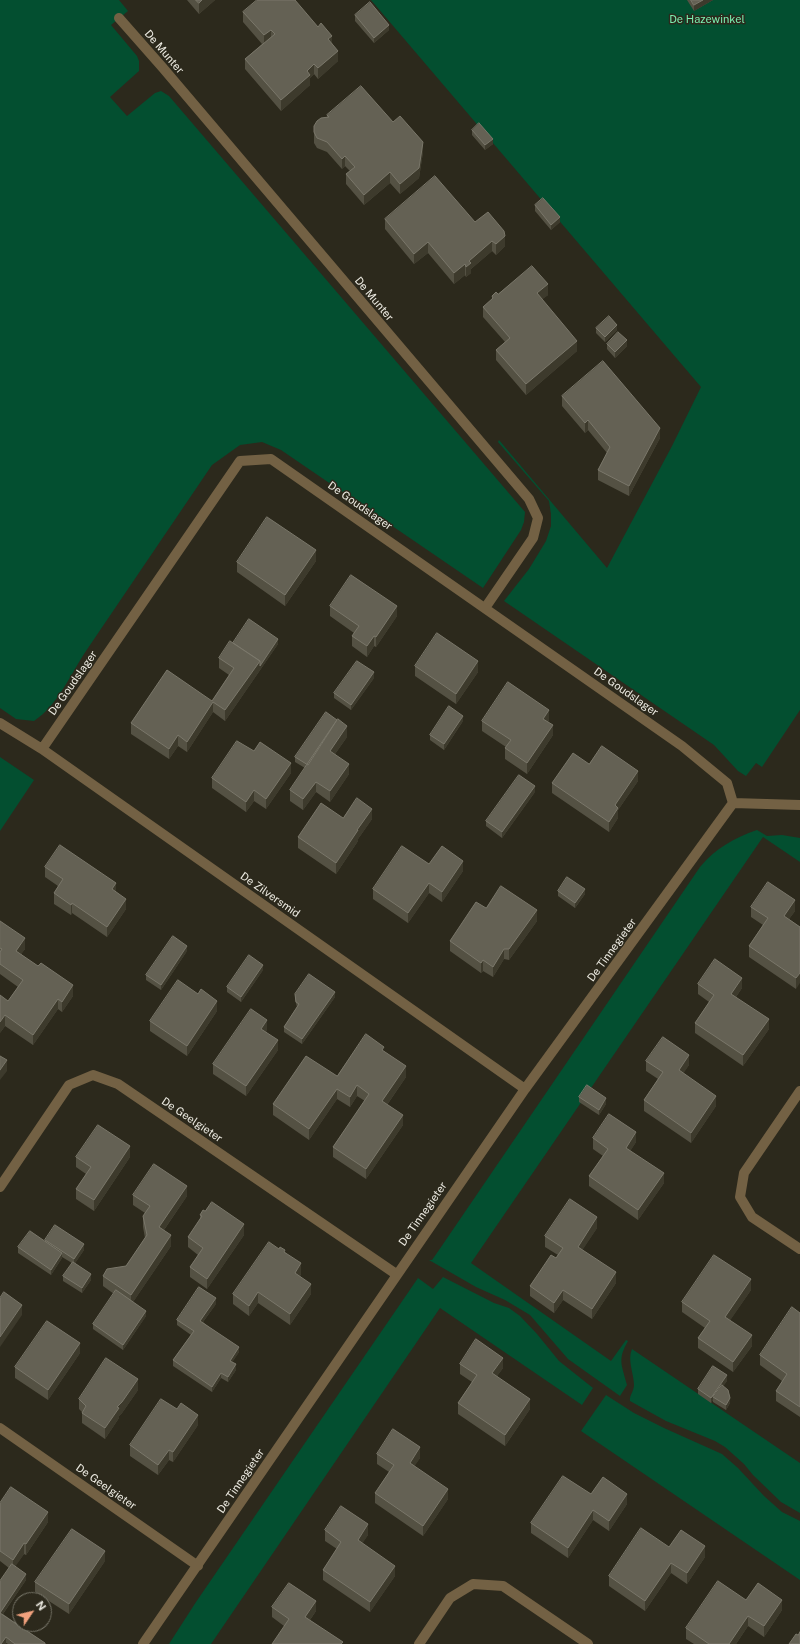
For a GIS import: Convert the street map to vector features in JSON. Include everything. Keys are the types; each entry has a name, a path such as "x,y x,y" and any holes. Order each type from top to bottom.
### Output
{"street":[{"name":"De Munter","path":"119,18 529,499 538,518 533,538 485,608"},
{"name":"De Goudslager","path":"42,750 240,461 271,459 682,746 727,783 733,803"},
{"name":"De Zilversmid","path":"0,723 42,750 525,1089"},
{"path":"733,803 800,805"},
{"name":"De Tinnegieter","path":"143,1644 198,1566 396,1274 525,1089 733,803"},
{"name":"De Geelgieter","path":"0,1187 69,1085 93,1075 118,1084 396,1274"},
{"path":"800,1090 744,1173 740,1197 752,1217 800,1249"},
{"name":"De Geelgieter","path":"0,1428 198,1566"},
{"path":"419,1644 450,1598 473,1584 503,1586 588,1644"}],"green space":[{"path":"0,0 119,0 128,11 111,25 137,56 139,61 139,71 110,97 127,116 155,93 161,91 169,96 525,512 521,530 483,588 281,450 262,442 240,445 212,465 86,651 63,689 50,707 34,721 16,719 0,708"},
{"name":"De Hazewinkel","path":"371,0 800,0 800,710 762,767 756,763 746,776 738,771 714,745 504,601 529,569 546,541 551,526 551,514 549,501 498,442 499,440 607,568 672,446 701,387"},
{"path":"0,757 34,780 0,831"},
{"path":"757,830 767,836 782,835 800,838 800,862 763,837 471,1263 611,1361 626,1340 628,1341 622,1353 622,1367 627,1385 620,1396 568,1359 530,1315 505,1300 476,1287 429,1260 432,1260 439,1250 700,867 712,854 726,844"},
{"path":"443,1277 494,1303 509,1308 520,1316 559,1361 593,1388 582,1405 440,1308 211,1644 169,1644 196,1602 418,1278 433,1289"},
{"path":"632,1349 800,1463 800,1513 781,1502 725,1447 715,1441 666,1421 630,1401 634,1385 630,1362"},
{"path":"606,1395 634,1413 722,1454 782,1512 800,1521 800,1580 581,1431"}],"building":[{"path":"257,0 295,0 318,27 321,23 332,36 328,39 338,51 318,68 314,64 307,71 310,75 281,100 245,59 275,34 271,30 264,35 243,12"},
{"path":"691,0 703,0 694,5"},
{"path":"370,2 389,25 374,38 355,15"},
{"path":"361,86 393,122 400,116 423,142 419,168 400,184 390,172 364,195 346,174 355,167 345,156 342,159 327,142 317,138 314,132 314,126 317,121 321,118 329,117 327,115"},
{"path":"479,123 493,139 485,145 472,130"},
{"path":"435,176 475,222 488,212 504,231 505,236 496,244 492,241 469,261 471,263 466,267 465,264 454,273 428,242 414,254 385,219"},
{"path":"543,198 560,217 551,225 535,205"},
{"path":"532,266 548,284 537,293 577,341 526,384 496,350 510,338 483,307 493,298 492,296 496,292 498,294"},
{"path":"609,316 617,325 605,337 596,328"},
{"path":"618,332 627,340 615,352 607,344"},
{"path":"603,361 660,428 629,486 598,470 610,447 588,420 585,423 562,396"},
{"path":"267,517 316,550 285,595 237,562"},
{"path":"351,575 397,606 376,637 374,636 367,646 352,636 359,626 330,606"},
{"path":"249,619 278,639 260,666 260,661 233,643"},
{"path":"437,633 478,661 456,694 415,666"},
{"path":"230,641 260,661 225,710 213,702 187,742 178,735 169,749 131,723 167,670 212,701 234,668 219,658"},
{"path":"357,661 374,672 351,705 334,693"},
{"path":"508,682 549,710 543,719 553,725 527,763 505,748 511,740 482,721"},
{"path":"449,706 463,716 444,744 430,735"},
{"path":"326,712 337,720 308,765 295,757"},
{"path":"338,719 347,726 330,751 349,764 330,791 316,782 303,799 290,790"},
{"path":"237,741 254,751 260,742 291,763 266,799 254,790 246,802 212,778"},
{"path":"602,746 638,771 615,805 618,808 609,822 552,783 573,753 589,764"},
{"path":"519,775 535,786 502,832 486,821"},
{"path":"357,798 372,809 336,863 298,837 321,803 343,818"},
{"path":"60,845 116,883 112,889 126,899 107,927 72,903 71,905 54,893 63,879 45,867"},
{"path":"402,846 429,864 442,846 463,861 442,892 429,883 408,913 373,889"},
{"path":"567,877 585,889 575,903 558,891"},
{"path":"768,882 795,900 784,916 800,927 800,973 796,978 749,946 768,918 751,907"},
{"path":"501,886 537,910 509,949 504,949 493,967 483,960 481,963 450,941 476,902 486,908"},
{"path":"0,921 25,938 16,951 38,966 41,963 73,985 62,1002 58,999 33,1035 5,1015 0,1022 0,995 8,1001 23,980 0,964 0,952 2,949 0,948"},
{"path":"173,936 187,946 161,985 146,975"},
{"path":"249,955 263,965 241,997 227,987"},
{"path":"715,959 742,978 731,994 769,1019 743,1055 695,1023 714,995 698,984"},
{"path":"309,974 335,992 302,1039 284,1027 299,1004 296,1002 295,994"},
{"path":"178,980 198,994 201,989 217,1001 187,1046 150,1021"},
{"path":"251,1009 267,1020 261,1029 278,1040 246,1086 213,1064"},
{"path":"366,1034 384,1047 382,1050 406,1066 382,1101 403,1115 366,1169 333,1147 369,1094 357,1085 350,1097 337,1089 309,1129 273,1104 306,1056 337,1076"},
{"path":"663,1037 689,1055 679,1070 716,1096 691,1133 644,1100 663,1072 646,1061"},
{"path":"0,1056 7,1060 0,1070"},
{"path":"587,1085 606,1098 599,1110 579,1097"},
{"path":"609,1114 636,1132 626,1148 664,1173 638,1210 589,1176 608,1149 593,1138"},
{"path":"98,1125 130,1146 94,1200 76,1189 91,1167 76,1157"},
{"path":"154,1164 187,1186 159,1227 171,1235 131,1295 103,1276 107,1269 126,1266 147,1235 143,1216 150,1206 133,1195"},
{"path":"570,1199 597,1217 578,1247 616,1272 592,1309 563,1290 554,1303 530,1286 551,1255 556,1258 563,1248 545,1236"},
{"path":"212,1202 244,1224 207,1279 190,1267 203,1248 188,1237 202,1216 200,1215 203,1210 205,1211"},
{"path":"55,1225 84,1244 74,1259 45,1240"},
{"path":"30,1231 62,1253 51,1270 18,1247"},
{"path":"269,1242 279,1249 280,1247 285,1250 284,1252 301,1263 295,1273 311,1284 290,1314 258,1292 249,1306 233,1294"},
{"path":"714,1255 751,1279 725,1317 752,1335 733,1362 698,1338 710,1321 682,1302"},
{"path":"73,1262 91,1274 82,1288 63,1276"},
{"path":"199,1287 216,1298 200,1321 239,1347 230,1361 236,1364 228,1377 221,1373 212,1387 173,1360 194,1331 177,1320"},
{"path":"116,1290 146,1311 123,1345 93,1324"},
{"path":"4,1292 22,1305 0,1337 0,1298"},
{"path":"792,1307 800,1313 800,1407 776,1391 787,1374 760,1355"},
{"path":"47,1321 80,1343 48,1390 15,1367"},
{"path":"476,1339 503,1358 492,1373 530,1399 505,1435 458,1403 477,1375 460,1364"},
{"path":"106,1358 138,1379 117,1407 119,1408 105,1428 82,1413 86,1406 79,1399"},
{"path":"713,1366 727,1375 711,1398 698,1389"},
{"path":"722,1385 728,1390 730,1398 726,1405 713,1397"},
{"path":"161,1399 177,1409 181,1403 198,1415 173,1452 169,1450 158,1465 130,1445"},
{"path":"393,1429 420,1447 410,1463 448,1489 423,1526 375,1493 394,1465 377,1454"},
{"path":"563,1476 591,1494 603,1477 627,1494 609,1521 593,1510 568,1548 531,1523"},
{"path":"11,1487 48,1512 13,1560 0,1551 0,1503"},
{"path":"341,1506 368,1524 358,1540 395,1566 370,1602 323,1570 341,1542 325,1530"},
{"path":"641,1528 669,1547 681,1530 705,1546 687,1573 671,1563 645,1601 609,1576"},
{"path":"72,1529 105,1551 69,1604 35,1582"},
{"path":"12,1564 26,1574 14,1592 12,1592 12,1595 0,1613 0,1581"},
{"path":"718,1581 746,1600 758,1583 782,1600 764,1626 748,1616 729,1644 709,1644 686,1628"},
{"path":"289,1583 316,1601 305,1617 343,1642 341,1644 272,1644 289,1619 272,1607"},
{"path":"0,1613 12,1621 12,1632 28,1632 45,1643 15,1644 6,1637 0,1644"},
{"path":"800,1632 800,1644 789,1644 796,1634 798,1635"}]}
